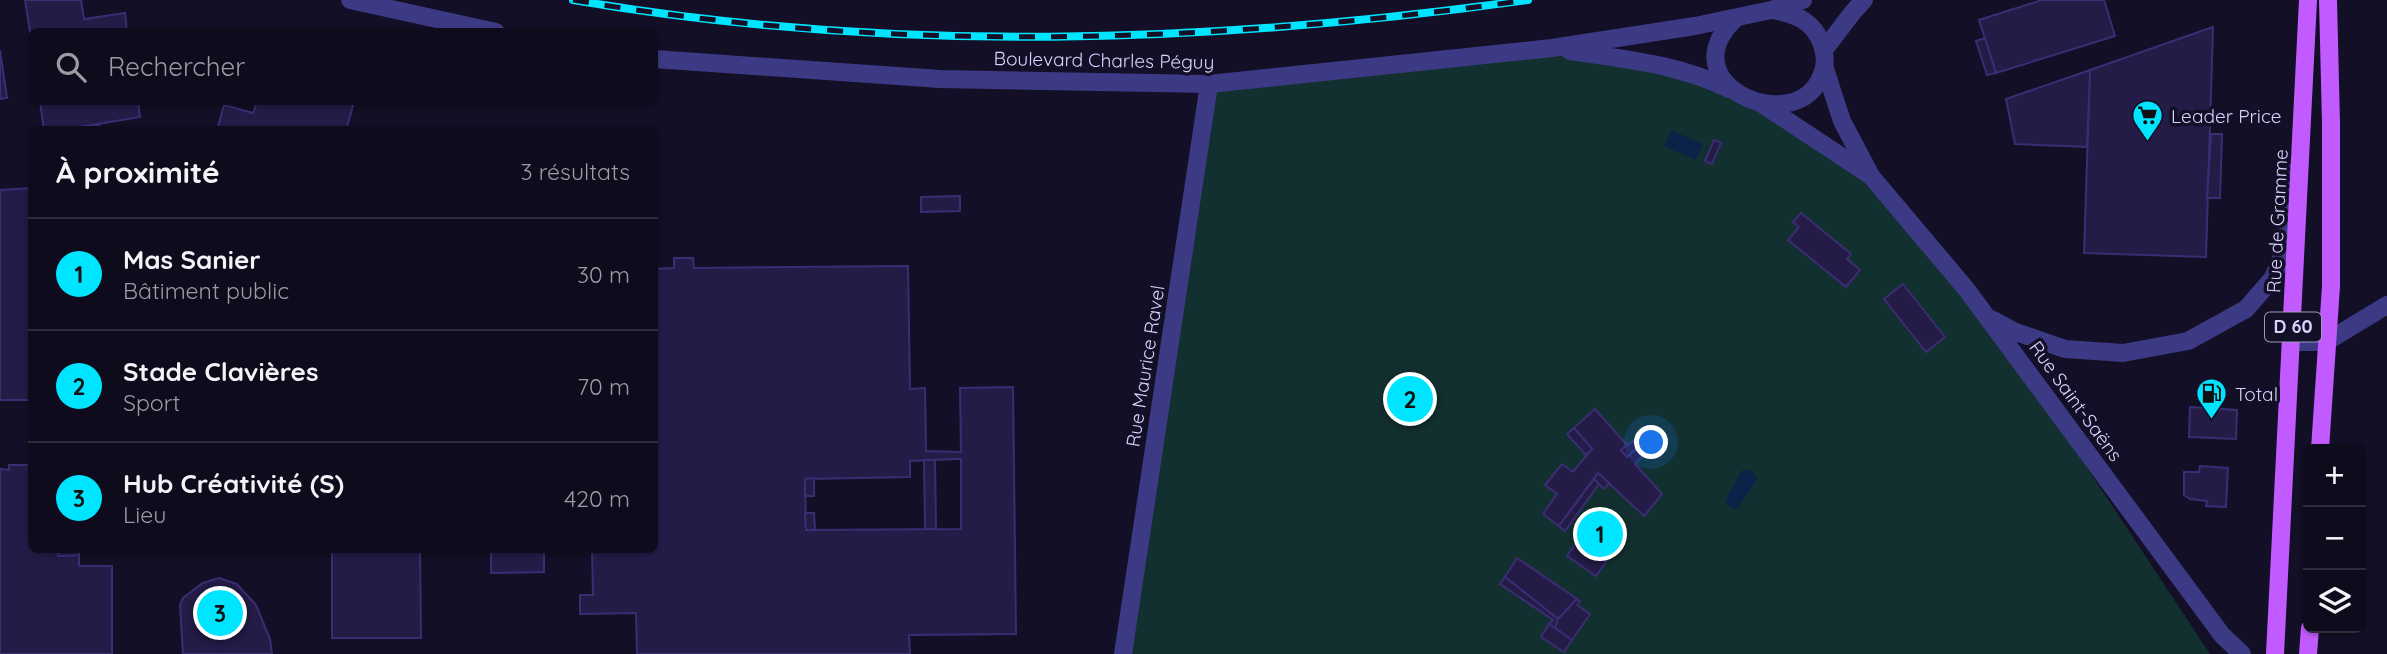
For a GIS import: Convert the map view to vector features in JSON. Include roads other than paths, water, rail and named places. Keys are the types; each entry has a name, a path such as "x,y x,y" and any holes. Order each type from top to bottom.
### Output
{"main road":[{"name":"Rue de Gramme","path":"2275,654 2308,0"},
{"name":"D 60","path":"2320,444 2331,258 2328,0"},
{"path":"2308,654 2310,633"}],"street":[{"path":"349,0 478,28"},
{"path":"1771,10 1793,14 1810,23 1819,35 1824,50 1825,69 1816,86 1802,99 1783,104 1762,104 1736,92 1715,68 1716,45 1724,29 1736,18 1803,0"},
{"path":"1824,50 1864,0"},
{"path":"1987,316 2012,331 2065,349 2123,353 2188,341 2246,309 2273,278 2284,251 2308,0"},
{"name":"Boulevard Charles Péguy","path":"658,59 940,79 1209,84 1552,48 1736,18"},
{"name":"Boulevard Charles Péguy","path":"1552,48 1652,63 1704,77 1736,92"},
{"name":"Rue Saint-Saëns","path":"1825,69 1842,121 1871,176 1987,316 2222,635 2242,654"},
{"name":"Rue Maurice Ravel","path":"1123,654 1209,84"},
{"name":"Rue Saint-Saëns","path":"1762,104 1871,176"},
{"path":"2292,342 2326,342 2387,305"}],"water":[{"path":"1671,130 1703,144 1696,160 1664,146"},
{"path":"1748,469 1757,479 1737,510 1725,503 1741,471"}],"railway":[{"path":"573,0 692,17 812,29 1051,37 1171,34 1290,26 1528,0"}],"place":[{"name":"Leader Price","path":"2148,143"},
{"name":"Stade Clavières","path":"1410,399"},
{"name":"Total","path":"2212,421"},
{"name":"Mas Sanier","path":"1600,534"},
{"name":"Hub Créativité (S)","path":"220,613"}]}
